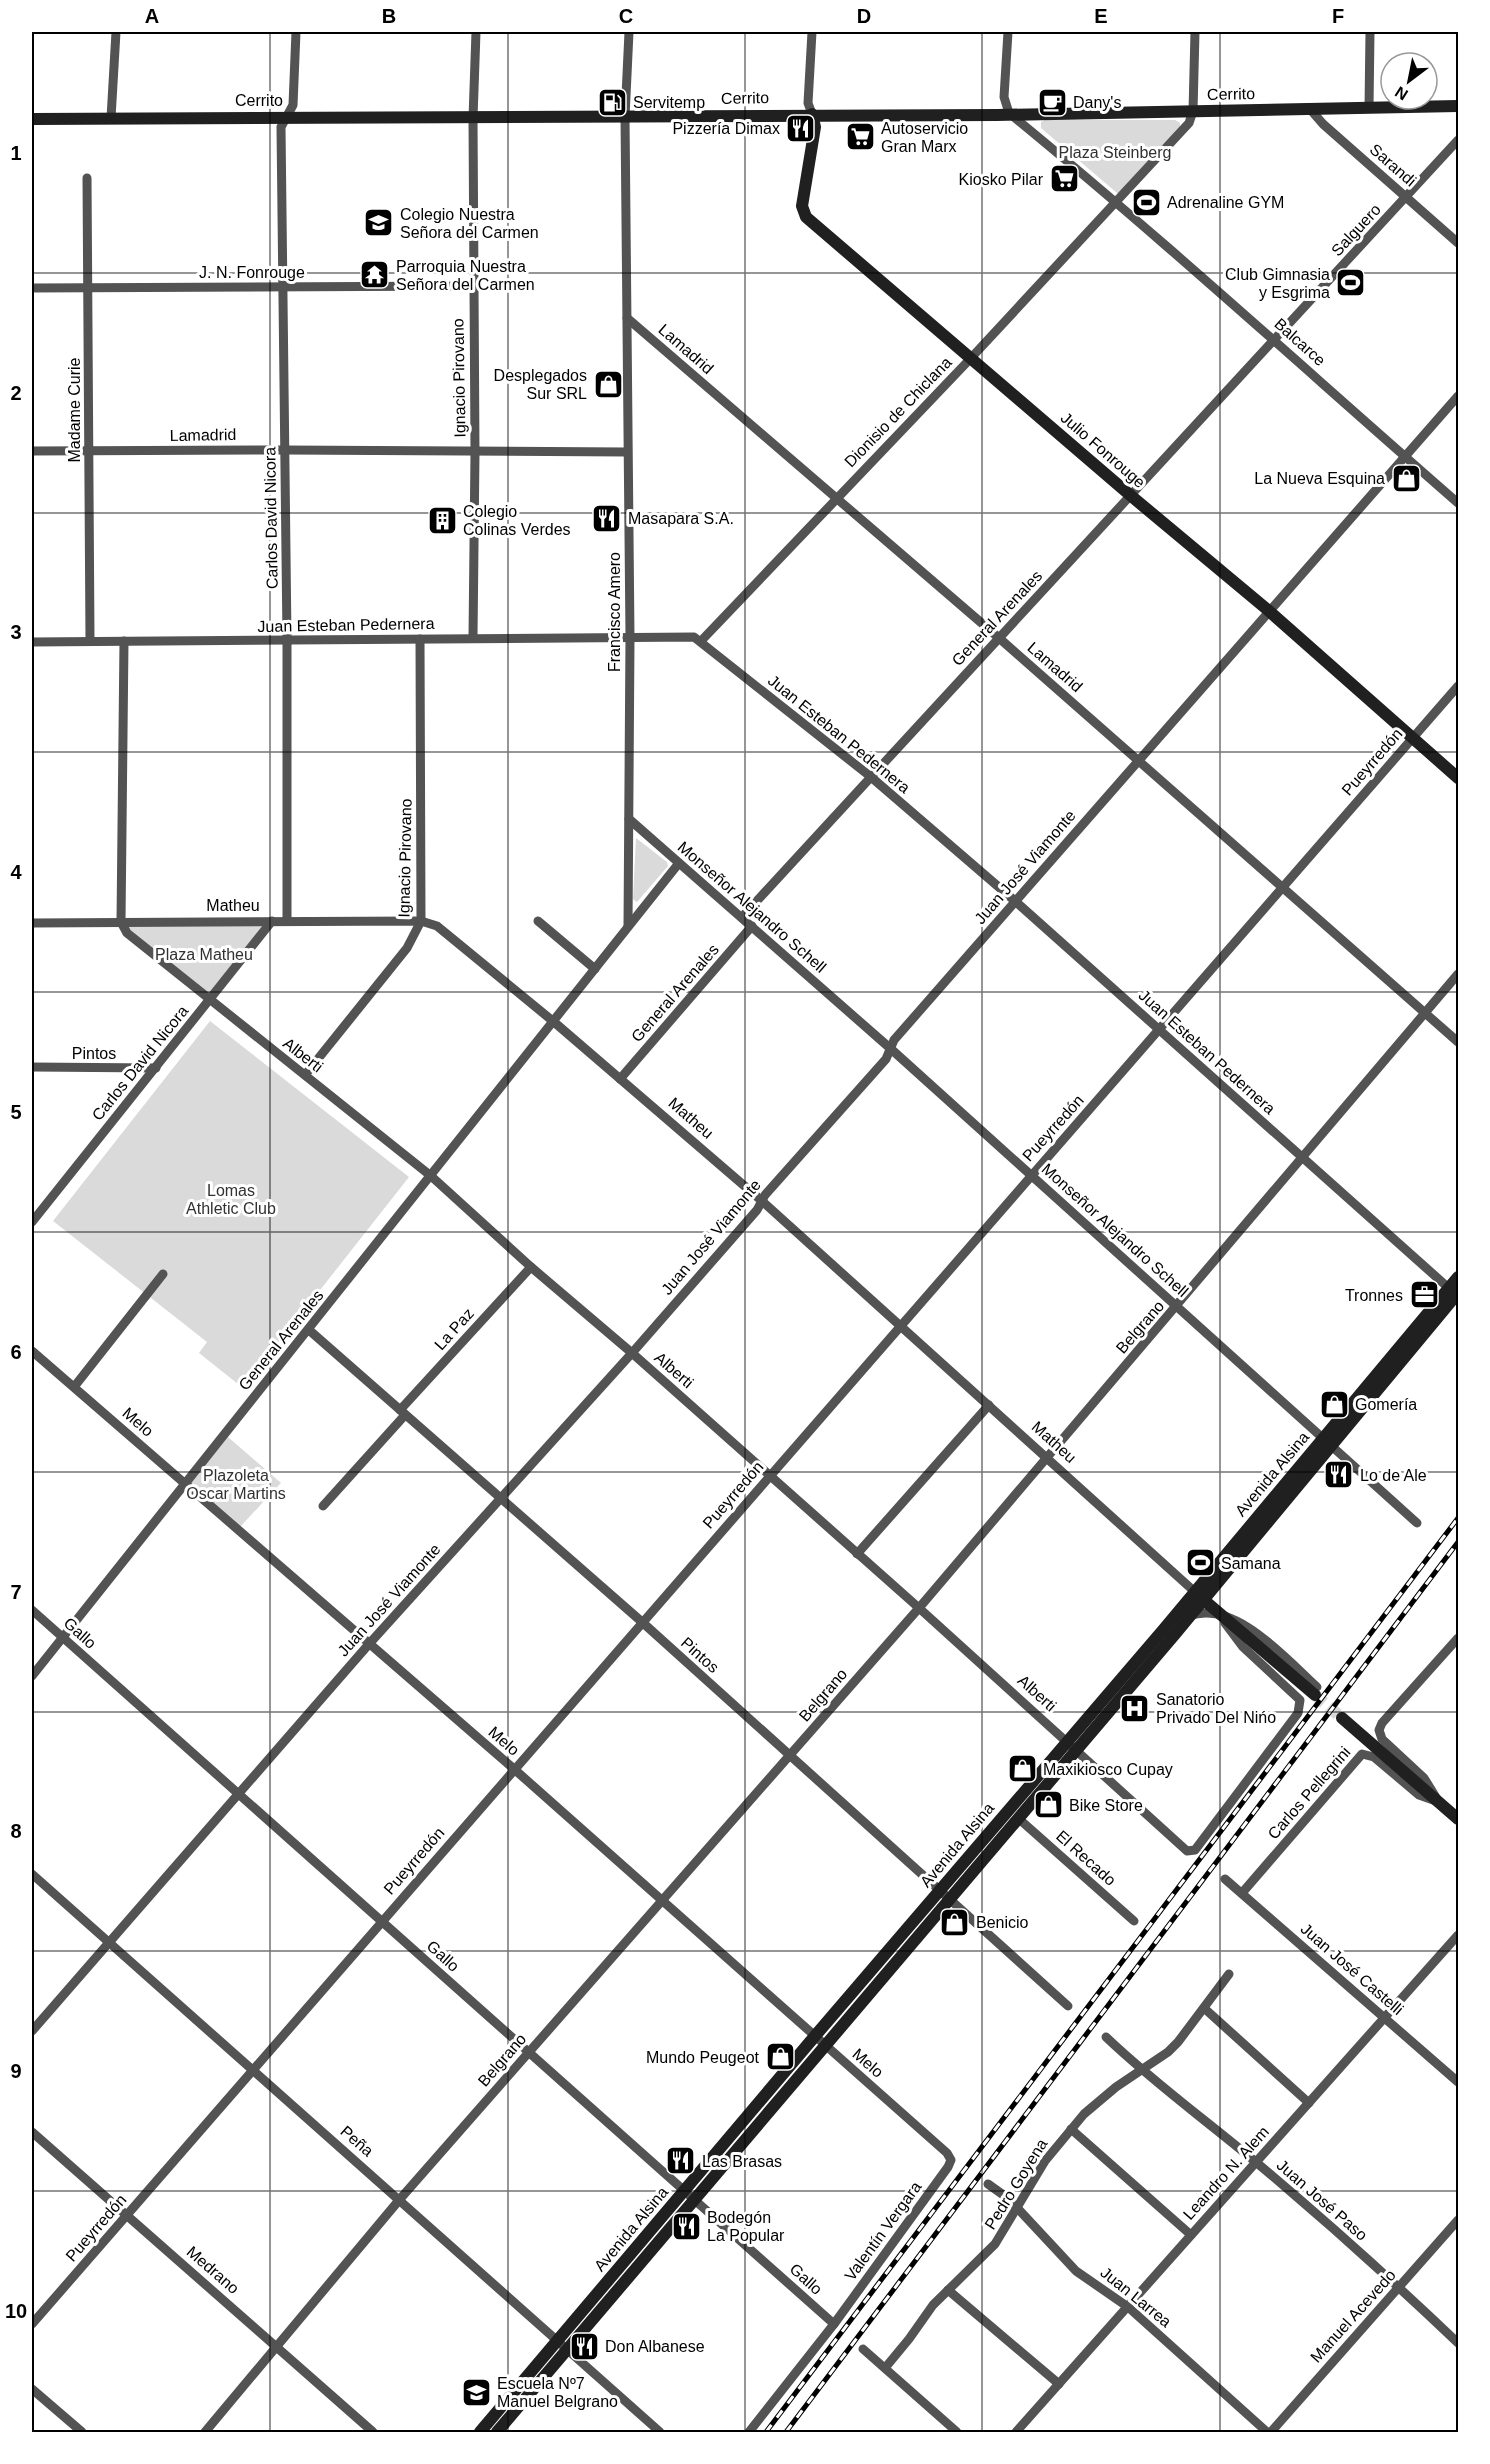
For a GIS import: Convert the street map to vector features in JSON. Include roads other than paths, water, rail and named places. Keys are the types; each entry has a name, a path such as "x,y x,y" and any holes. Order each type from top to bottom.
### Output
{"main road":[{"name":"Cerrito","path":"32,119 625,117 1458,106"},
{"name":"Julio Fonrouge","path":"812,114 815,127 803,212 1130,495 1269,610 1458,778"},
{"name":"Avenida Alsina","path":"480,2433 689,2195 1456,1293 1458,1277"},
{"name":"Avenida Alsina","path":"945,1895 1018,1818 1072,1745 1190,1616 1199,1596 1215,1585 1327,1443"},
{"name":"Matheu","path":"1199,1596 1316,1691"},
{"path":"1342,1718 1458,1819"},
{"name":"Avenida Alsina","path":"497,2433 568,2350 689,2195"}],"street":[{"path":"111,118 116,32"},
{"name":"Carlos David Nicora","path":"286,921 287,640 281,127 292,105 296,32"},
{"name":"Ignacio Pirovano","path":"474,638 472,118 476,32"},
{"name":"Francisco Amero","path":"628,926 630,638 625,117 629,32"},
{"path":"812,32 808,103 812,114"},
{"path":"1008,32 1004,97 1009,113"},
{"path":"1192,111 1195,32"},
{"path":"1369,108 1370,32"},
{"name":"Sarandi","path":"1310,109 1323,124 1458,243"},
{"name":"Dionisio de Chiclana","path":"701,641 1116,202 1189,123 1192,111"},
{"name":"Balcarce","path":"1009,113 1275,340 1458,503"},
{"name":"Salguero","path":"1275,340 1458,140"},
{"name":"Madame Curie","path":"87,178 90,641"},
{"name":"J. N. Fonrouge","path":"32,288 473,286"},
{"name":"Lamadrid","path":"627,318 999,638 1458,1042"},
{"name":"General Arenales","path":"742,917 1275,340"},
{"name":"Juan José Viamonte","path":"32,2031 369,1644 632,1353 886,1059 894,1040 1458,396"},
{"name":"Lamadrid","path":"32,451 627,452"},
{"name":"Juan Esteban Pedernera","path":"32,642 687,636 701,641 871,777 1015,901 1456,1293"},
{"name":"Ignacio Pirovano","path":"305,1075 407,948 421,921 420,639"},
{"path":"121,922 124,641"},
{"name":"Pueyrredón","path":"32,2324 1458,686"},
{"name":"Monseñor Alejandro Schell","path":"629,819 891,1049 1417,1523"},
{"path":"554,1022 679,863"},
{"name":"Carlos David Nicora","path":"32,1222 272,921"},
{"name":"Matheu","path":"32,923 421,921 442,929 762,1201 1199,1596"},
{"path":"538,921 595,969"},
{"name":"Alberti","path":"121,922 127,933 431,1176 531,1267 632,1353 920,1608 1187,1851 1195,1850"},
{"name":"General Arenales","path":"620,1079 752,926"},
{"name":"Belgrano","path":"205,2433 400,2199 920,1608 1458,974"},
{"name":"General Arenales","path":"32,1676 554,1022"},
{"name":"Pintos","path":"32,1068 156,1068"},
{"name":"La Paz","path":"323,1506 531,1267"},
{"path":"74,1387 163,1274"},
{"name":"Pintos","path":"309,1329 642,1622 1068,2006"},
{"name":"Melo","path":"32,1351 514,1769 947,2153 951,2160"},
{"path":"857,1554 989,1405"},
{"name":"Matheu","path":"1195,1850 1298,1713 1300,1700 1243,1647 1219,1614 1213,1599 1215,1585"},
{"name":"Gallo","path":"32,1610 834,2324"},
{"path":"1190,1616 1204,1612 1219,1614"},
{"path":"1438,1801 1429,1784 1382,1739 1379,1730 1382,1723 1458,1638"},
{"name":"Carlos Pellegrini","path":"1242,1893 1362,1754 1374,1757 1419,1796 1438,1801"},
{"name":"El Recado","path":"1018,1818 1134,1921"},
{"name":"Peña","path":"32,1874 400,2199 660,2433"},
{"name":"Juan José Castelli","path":"1225,1879 1458,2082"},
{"name":"Leandro N. Alem","path":"1016,2433 1458,1935"},
{"name":"Pedro Goyena","path":"885,2368 933,2305 995,2244 1045,2161 1071,2129 1102,2098 1168,2052 1229,1974"},
{"path":"1204,2008 1308,2103"},
{"name":"Juan José Paso","path":"1107,2037 1141,2070 1256,2162 1400,2287 1458,2343"},
{"path":"1071,2129 1191,2235"},
{"name":"Medrano","path":"32,2132 373,2433"},
{"name":"Valentín Vergara","path":"749,2433 834,2324 948,2168 951,2160"},
{"name":"Juan Larrea","path":"988,2184 1017,2208 1076,2271 1128,2307 1269,2433"},
{"name":"Manuel Acevedo","path":"1269,2433 1458,2220"},
{"path":"948,2290 1059,2384"},
{"path":"863,2349 957,2433"},
{"path":"32,2389 82,2433"}],"tunnel":[{"path":"1315,1695 1342,1718"}],"railway":[{"path":"766,2432 1458,1518"},
{"path":"786,2432 1458,1542"}],"place":[{"name":"Servitemp","path":"612,102"},
{"name":"Dany's","path":"1052,102"},
{"name":"Pizzería Dimax","path":"801,128"},
{"name":"Autoservicio Gran Marx","path":"860,137"},
{"name":"Kiosko Pilar","path":"1064,179"},
{"name":"Adrenaline GYM","path":"1146,202"},
{"name":"Colegio Nuestra Señora del Carmen","path":"379,223"},
{"name":"Parroquia Nuestra Señora del Carmen","path":"375,275"},
{"name":"Club Gimnasia y Esgrima","path":"1351,283"},
{"name":"Desplegados Sur SRL","path":"608,384"},
{"name":"La Nueva Esquina","path":"1406,478"},
{"name":"Masapara S.A.","path":"607,518"},
{"name":"Colegio Colinas Verdes","path":"442,520"},
{"name":"Tronnes","path":"1424,1295"},
{"name":"Gomería","path":"1334,1404"},
{"name":"Lo de Ale","path":"1339,1475"},
{"name":"Samana","path":"1200,1563"},
{"name":"Sanatorio Privado Del Nińo","path":"1135,1708"},
{"name":"Maxikiosco Cupay","path":"1022,1769"},
{"name":"Bike Store","path":"1048,1805"},
{"name":"Benicio","path":"955,1922"},
{"name":"Mundo Peugeot","path":"780,2057"},
{"name":"Las Brasas","path":"681,2161"},
{"name":"Bodegón La Popular","path":"686,2226"},
{"name":"Don Albanese","path":"584,2346"},
{"name":"Escuela Nº7 Manuel Belgrano","path":"476,2392"}],"park label":[{"name":"Plaza Steinberg","path":"1115,152"},
{"name":"Plaza Matheu","path":"204,954"},
{"name":"Lomas Athletic Club","path":"231,1199"},
{"name":"Plazoleta Oscar Martins","path":"236,1484"}]}
